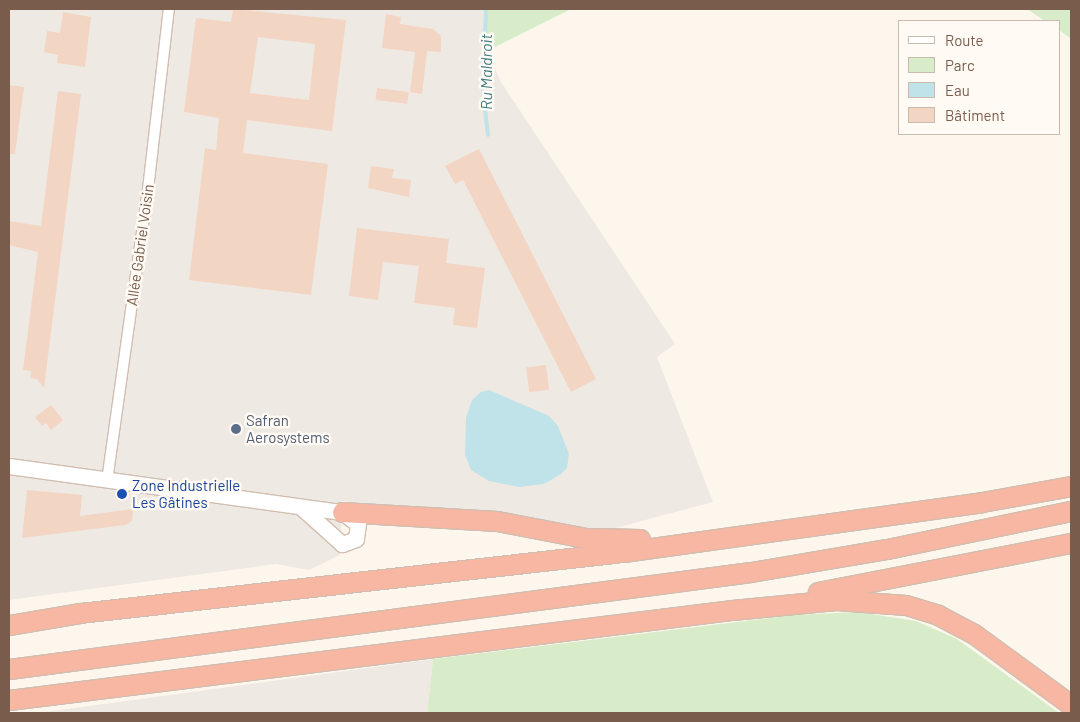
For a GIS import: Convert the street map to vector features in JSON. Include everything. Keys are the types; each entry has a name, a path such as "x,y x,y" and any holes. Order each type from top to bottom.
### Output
{"highway":[{"path":"9,625 80,613 690,543 982,502 1071,486"},
{"path":"9,669 751,572 887,549 1071,511"},
{"path":"342,512 497,521 586,538 625,540 667,536 690,543"},
{"path":"732,610 760,601 1071,543"},
{"path":"13,701 732,610 836,600 906,606 938,615 974,634 1071,705"}],"street":[{"name":"Allée Gabriel Voisin","path":"107,481 147,198 169,9"},
{"path":"9,466 302,508 342,512 358,524 356,539 342,544 302,508"}],"shaded area":[{"path":"9,9 483,9 487,51 501,82 675,344 657,357 713,502 608,530 342,501 340,555 309,570 276,564 9,600"},
{"path":"433,659 427,713 38,713"}],"green space":[{"path":"483,9 571,9 487,51"},
{"path":"1027,9 1071,9 1071,39 1060,31 1060,20 1044,20"},
{"path":"858,612 916,621 957,639 1059,713 427,713 433,659 795,615"}],"water":[{"path":"489,390 549,416 558,426 569,454 567,468 561,474 544,484 519,487 489,481 471,470 465,455 466,418 472,400 481,392"}],"building":[{"path":"233,9 346,20 332,131 247,120 243,153 328,164 311,295 189,280 205,148 216,150 219,118 184,112 196,18 231,22","holes":["258,37 315,44 309,100 250,93"]},
{"path":"63,12 91,17 85,67 57,63 58,55 44,52 47,31 60,33"},
{"path":"386,14 401,17 400,24 433,29 441,36 441,52 427,51 422,94 410,92 415,52 382,48"},
{"path":"9,85 24,87 15,154 9,154"},
{"path":"377,88 409,92 407,104 376,100"},
{"path":"58,91 81,94 44,388 37,379 30,378 31,371 23,370 38,252 9,245 9,221 41,226"},
{"path":"479,149 596,379 571,392 463,180 455,184 445,166"},
{"path":"371,166 394,169 392,178 411,180 409,197 368,188"},
{"path":"357,228 449,239 446,263 485,268 477,328 453,325 455,308 414,303 419,266 383,262 378,300 349,296"},
{"path":"546,365 549,390 529,392 526,367"},
{"path":"51,405 63,420 51,430 46,423 42,426 35,417"},
{"path":"27,490 82,495 80,516 133,509 132,521 125,525 22,538"}],"waterway":[{"name":"Ru Maldroit","path":"486,9 483,93 488,135"}],"place":[{"name":"Safran Aerosystems","path":"236,429"},
{"name":"Zone Industrielle Les Gâtines","path":"122,494"}]}
